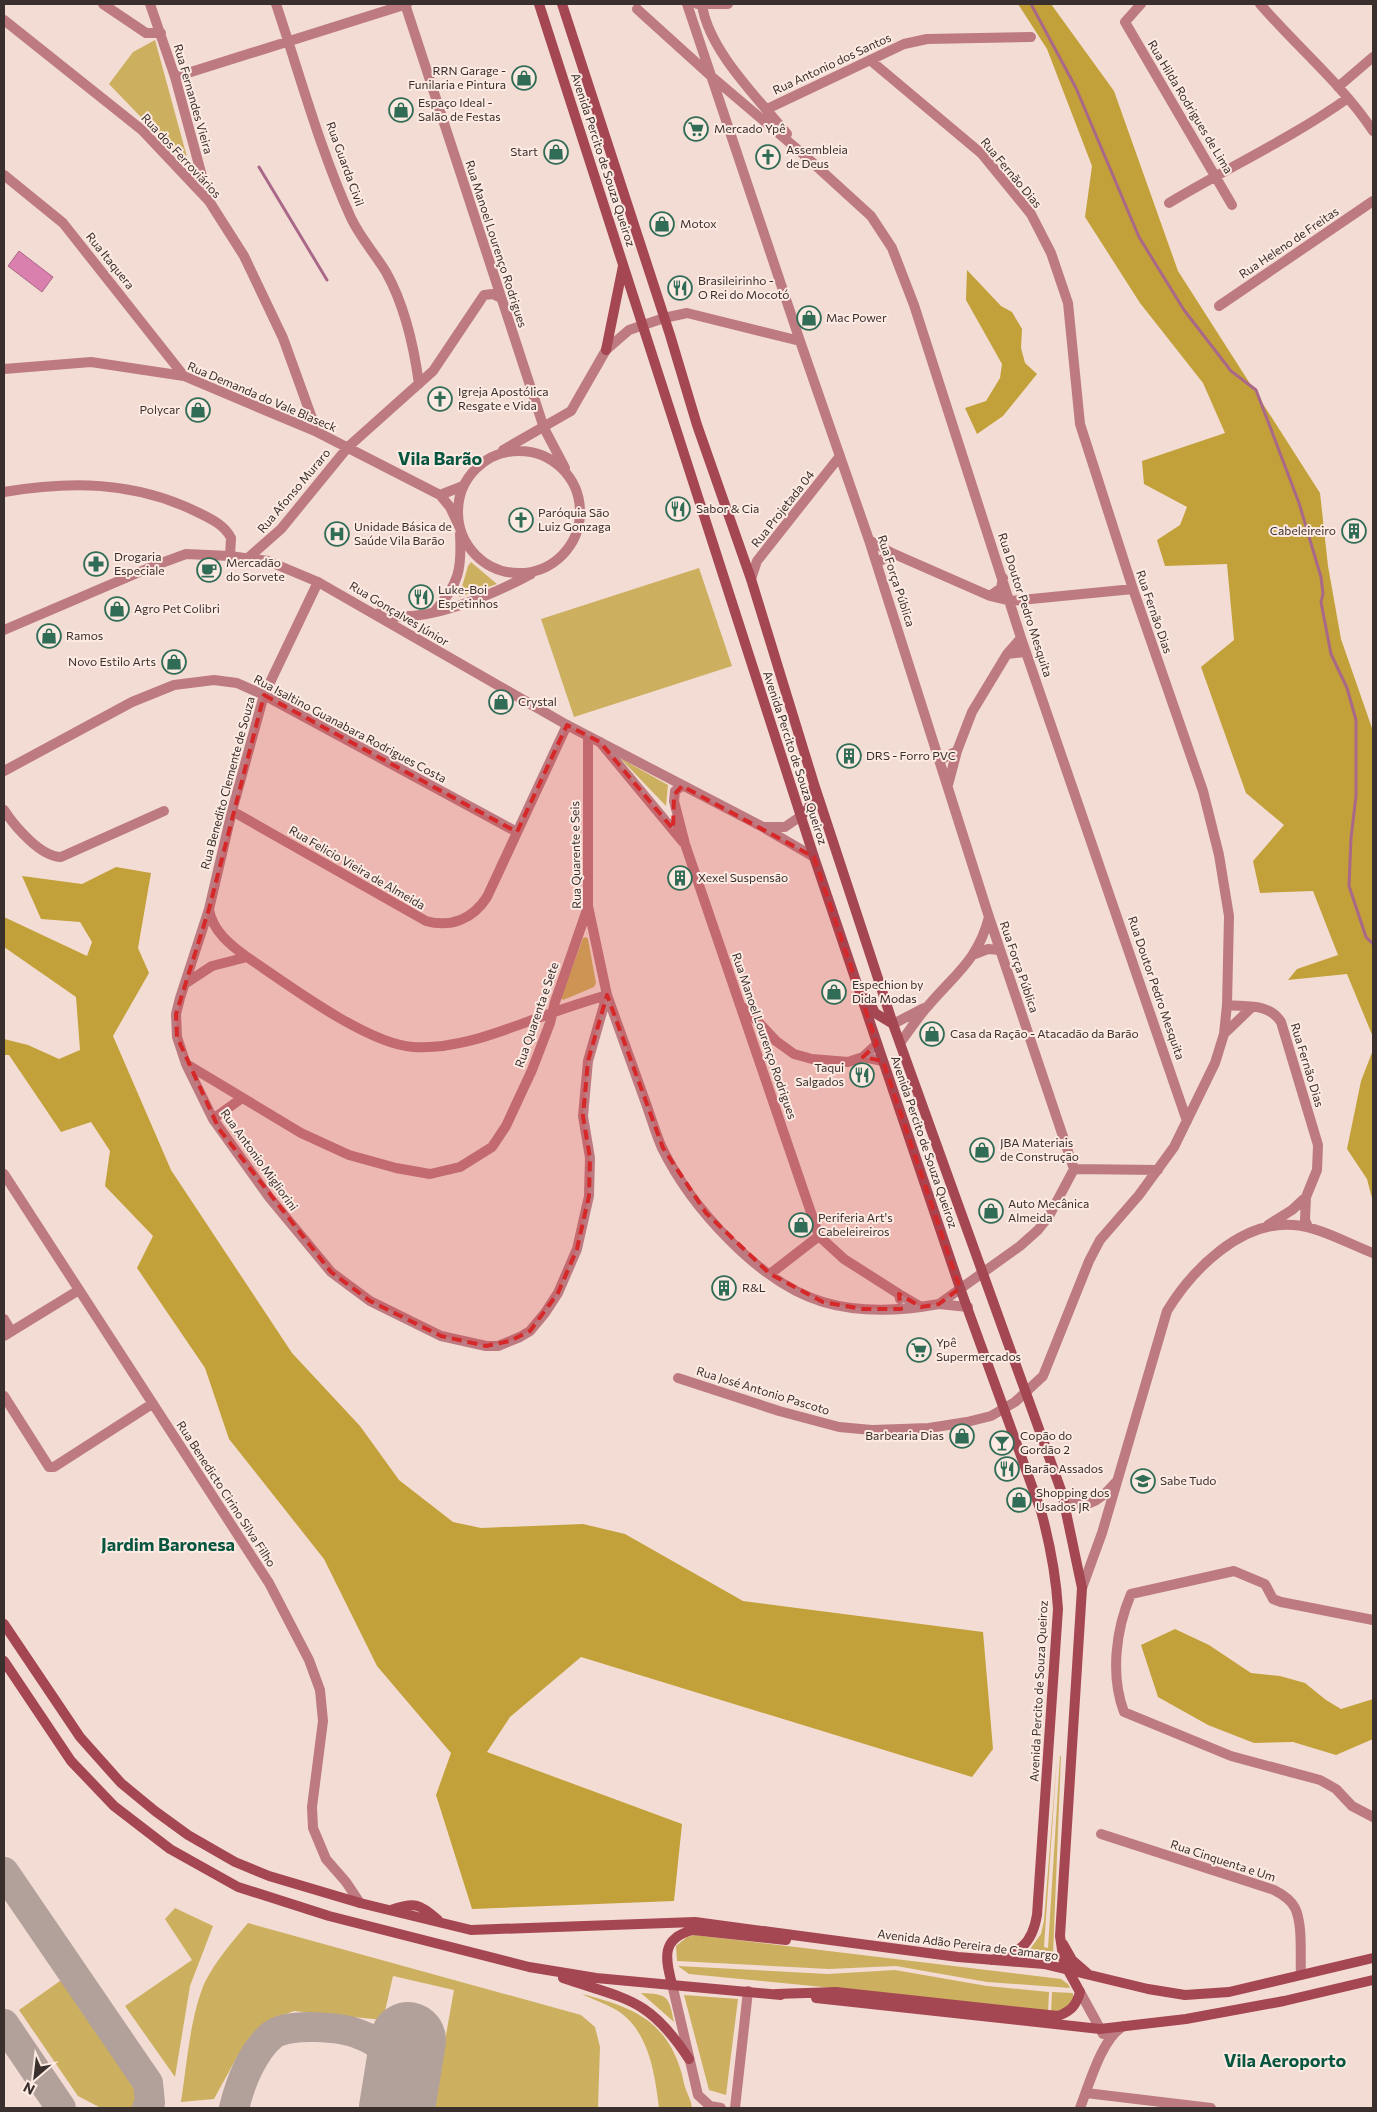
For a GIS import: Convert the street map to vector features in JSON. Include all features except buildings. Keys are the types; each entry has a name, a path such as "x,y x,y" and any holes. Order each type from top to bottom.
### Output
{"main road":[{"name":"Avenida Percito de Souza Queiroz","path":"539,4 624,262 641,325 814,857 960,1288 1041,1511 1050,1544 1056,1576 1058,1609 1038,1915 1030,1938 1021,1949 1010,1956 991,1960"},
{"name":"Avenida Percito de Souza Queiroz","path":"565,6 697,425 751,579 814,784 893,1024 1062,1493 1082,1588 1061,1940 1066,1970"},
{"path":"606,350 624,262"},
{"path":"802,816 809,808 814,784"},
{"path":"842,938 852,951 872,1008 881,1018 893,1024"},
{"name":"Avenida Adão Pereira de Camargo","path":"4,1624 80,1737 121,1783 155,1811 188,1836 235,1862 269,1876 360,1903 471,1930 695,1922 991,1960 1044,1964 1148,1989 1184,1995 1229,1992 1373,1958"},
{"path":"4,1661 52,1734 91,1784 141,1829 206,1871 238,1887 278,1901 529,1967 633,2001 662,2022 689,2059"},
{"path":"672,1984 667,1963 667,1953 671,1943 677,1936 692,1930 799,1941 838,1941"},
{"path":"1061,1940 1072,1960 1092,1976"},
{"path":"667,1963 680,1978 700,1986"},
{"path":"529,1967 596,1978 700,1986 1100,2029 1186,2020 1245,2009 1373,1980"},
{"path":"776,1994 836,1992 1058,2016 1067,2013 1075,2006 1080,1992 1077,1984 1066,1970"}],"street":[{"path":"103,4 146,33 161,34"},
{"name":"Rua Fernandes Vieira","path":"150,4 175,77 209,201"},
{"name":"Rua Guarda Civil","path":"276,4 334,178 352,221 387,274 402,311 415,356 419,384"},
{"path":"175,77 406,4"},
{"name":"Rua Manoel Lourenço Rodrigues","path":"406,4 544,428 575,487"},
{"name":"Rua Força Pública","path":"687,4 877,563 989,918 1074,1168"},
{"path":"698,4 728,4"},
{"name":"Rua Antonio dos Santos","path":"698,4 709,30 733,68 767,108 904,44 927,39 1031,37"},
{"name":"Rua Hilda Rodrigues de Lima","path":"1141,4 1125,22 1216,174 1232,205"},
{"path":"1260,4 1287,36 1348,98 1373,131"},
{"path":"635,5 711,76"},
{"name":"Rua dos Ferroviários","path":"5,22 142,130 209,201 244,256 283,338 317,432"},
{"path":"1338,87 1373,57"},
{"name":"Rua Fernão Dias","path":"870,60 982,154 1031,214 1051,253 1068,303 1080,424 1133,589 1203,791 1219,855 1229,916 1227,1005 1272,1011 1281,1022 1318,1145 1317,1170 1306,1197 1305,1220 1308,1227"},
{"name":"Rua Doutor Pedro Mesquita","path":"711,76 803,154 871,216 892,248 914,306 1011,600 1021,638 1187,1121"},
{"path":"1169,203 1216,174 1313,124 1348,98"},
{"name":"Rua Doutor Pedro Mesquita","path":"767,108 803,154"},
{"name":"Rua Itaquera","path":"4,175 63,222 184,376"},
{"name":"Rua Heleno de Freitas","path":"1219,306 1373,201"},
{"name":"Rua Afonso Muraro","path":"248,558 281,529 348,447 433,371 484,295 493,294 501,298"},
{"path":"436,611 456,585 459,572 458,505 463,486 474,470 489,458 564,416 576,404 606,350 628,330 664,318 687,313 800,341"},
{"name":"Rua Demanda do Vale Blaseck","path":"4,369 91,362 184,376 317,432 440,495 450,507 459,526"},
{"path":"366,609 398,617 411,617 464,604 496,593 547,566 565,552 577,532 580,509 575,487 561,468 542,455 518,450 489,458"},
{"name":"Rua Projetada 04","path":"751,579 757,561 840,456"},
{"path":"4,492 47,485 80,485 116,487 152,495 185,506 221,525 231,538 230,556"},
{"path":"440,495 463,486"},
{"path":"459,526 463,537 478,557 499,570 523,573 547,566"},
{"path":"869,540 892,553 990,596 1011,600 1133,589"},
{"path":"877,563 892,553"},
{"name":"Rua Gonçalves Júnior","path":"4,630 186,554 230,556 268,561 318,582 567,725 761,826 814,857"},
{"path":"990,596 1001,588 1003,578"},
{"name":"Rua Benedito Clemente de Souza","path":"209,909 232,811 264,695 318,582"},
{"path":"948,786 957,751 972,712 1007,654 1021,638"},
{"path":"1007,654 1026,652"},
{"name":"Rua Isaltino Guanabara Rodrigues Costa","path":"4,771 132,702 174,685 214,680 237,683 264,695 516,832"},
{"name":"Rua Felicio Vieira de Almeida","path":"232,811 418,917 441,924 456,922 466,918 483,904 567,725"},
{"name":"Rua Quarente e Seis","path":"331,1272 370,1301 441,1336 492,1346 520,1337 530,1331 558,1293 576,1249 589,1196 590,1158 583,1116 588,1061 607,995 588,906 588,736"},
{"name":"Rua Manoel Lourenço Rodrigues","path":"600,742 686,844"},
{"path":"940,760 957,751"},
{"name":"Rua Manoel Lourenço Rodrigues","path":"682,786 675,791 674,801 686,844 819,1236 844,1259 921,1307"},
{"path":"4,810 15,826 53,857 61,856 164,810"},
{"name":"Rua Gonçalves Júnior","path":"761,826 785,827 802,816"},
{"name":"Rua Quarenta e Sete","path":"186,1064 301,1133 349,1155 396,1168 430,1174 460,1167 492,1147 506,1126 532,1070 588,906"},
{"path":"209,909 217,930 234,948 247,957 353,1026 386,1041 412,1047 441,1047 466,1042 607,995 662,1148 685,1185 706,1213 734,1244 770,1274 799,1292 822,1302 863,1309 901,1309 939,1304 968,1307"},
{"name":"Rua Antonio Migliorini","path":"209,909 176,1014 177,1037 186,1064 213,1119 269,1196 331,1272"},
{"path":"900,1043 928,1006 975,954 984,937 989,918"},
{"path":"975,954 988,949 1000,950"},
{"path":"186,983 212,966 247,957"},
{"path":"738,1000 753,1019 786,1049 803,1058 848,1062 863,1057 877,1044"},
{"path":"939,1304 1020,1246 1038,1230 1049,1216 1074,1168 1158,1170 1174,1147 1215,1063 1224,1034 1227,1005"},
{"path":"893,1024 928,1006"},
{"path":"1224,1034 1252,1007"},
{"path":"753,1042 756,1035 767,1032"},
{"path":"863,1057 883,1061"},
{"path":"1178,1093 1188,1099 1199,1096"},
{"path":"213,1119 242,1098"},
{"name":"Rua José Antonio Pascoto","path":"678,1378 779,1411 839,1426 872,1430 929,1428 991,1416 1005,1409 1026,1394 1043,1376 1089,1261 1100,1240 1158,1170"},
{"name":"Rua Benedicto Cirino Silva Filho","path":"4,1174 269,1583 309,1660 320,1690 323,1721 312,1808 313,1828 326,1859 346,1882 360,1903"},
{"name":"Rua Fernão Dias","path":"1267,1226 1292,1210 1306,1197"},
{"path":"1082,1588 1102,1533 1167,1312 1187,1282 1214,1254 1235,1241 1267,1226 1294,1224 1308,1227 1373,1254"},
{"path":"770,1274 819,1236"},
{"path":"4,1319 7,1334 79,1290"},
{"path":"899,1294 901,1309"},
{"path":"4,1396 49,1468 54,1467 152,1404"},
{"path":"991,1416 998,1417 1011,1426"},
{"path":"1062,1493 1074,1503 1092,1503 1104,1495 1117,1481"},
{"path":"1373,1620 1281,1602 1273,1599 1265,1584 1234,1571 1131,1594 1122,1615 1117,1646 1118,1688 1124,1712 1231,1756 1320,1780 1336,1789 1352,1806 1373,1817"},
{"name":"Rua Cinquenta e Um","path":"1101,1834 1274,1890 1286,1897 1295,1907 1298,1920 1301,1975"},
{"path":"333,1896 346,1882"},
{"path":"672,1984 698,2095 710,2106 721,2108"},
{"path":"734,2108 748,1991"},
{"path":"1080,1992 1108,2041"},
{"path":"1080,2108 1108,2041 1117,2029 1124,2026"},
{"path":"710,2106 724,2104 730,2100 737,2089"},
{"path":"1086,2093 1212,2108"}],"highlighted area":[{"path":"264,695 517,832 567,725 600,742 673,829 674,795 682,786 814,857 877,1044 863,1057 883,1061 960,1288 939,1304 921,1307 899,1294 901,1309 863,1309 823,1302 770,1274 706,1213 663,1148 607,995 588,1061 583,1116 590,1158 589,1196 577,1249 558,1293 530,1331 510,1341 486,1346 441,1336 370,1301 331,1272 219,1129 177,1037 176,1014 209,909"}],"shaded area":[{"path":"1018,4 1051,4 1114,91 1178,271 1320,493 1328,566 1341,639 1373,731 1373,1037 1347,974 1288,980 1297,969 1338,955 1313,891 1260,893 1253,861 1284,825 1246,793 1201,667 1234,640 1227,564 1165,566 1157,540 1180,525 1187,507 1144,484 1142,461 1225,433 1203,383 1140,303 1085,217 1092,166 1047,49"},
{"path":"155,40 190,168 109,84 133,52"},
{"path":"19,251 53,277 42,292 8,266"},
{"path":"967,270 1001,306 1012,312 1022,329 1021,348 1025,363 1037,374 1003,416 977,434 965,408 986,401 1000,378 1002,364 966,300"},
{"path":"471,562 497,584 459,597 468,566"},
{"path":"699,568 732,666 574,717 541,619"},
{"path":"620,758 668,785 666,806"},
{"path":"116,867 151,873 138,948 149,973 113,1036 171,1170 292,1353 360,1426 399,1480 453,1522 481,1528 583,1524 625,1534 743,1601 983,1632 993,1749 972,1777 581,1657 510,1717 487,1752 682,1824 674,1901 472,1909 436,1795 451,1753 377,1666 324,1559 229,1439 205,1368 137,1268 153,1236 105,1186 110,1151 91,1122 61,1132 9,1055 4,1055 4,1039 28,1045 59,1059 80,1050 76,997 4,947 4,917 87,956 92,942 80,922 41,919 22,876 82,884"},
{"path":"586,937 588,939 596,983 594,987 563,1000 561,998 583,938"},
{"path":"1373,1050 1373,1202 1367,1179 1347,1149 1361,1081"},
{"path":"1175,1629 1209,1645 1251,1673 1280,1676 1305,1683 1341,1709 1373,1699 1373,1739 1336,1755 1293,1742 1254,1743 1208,1725 1158,1697 1141,1645"},
{"path":"1060,1756 1053,1955 1050,1959 1025,1956 1041,1934 1044,1921 1057,1757 1044,1947 1048,1948"},
{"path":"175,1908 213,1926 190,1986 175,2077 125,2006 192,1960 165,1919"},
{"path":"248,1923 581,2015 595,2027 600,2047 598,2108 433,2108 454,1990 393,1976 383,2020 294,2011 268,2021 252,2035 238,2055 214,2099 181,2102 190,2040 200,1995 214,1966"},
{"path":"695,1935 1061,1979 1070,1988 987,1982 896,1966 829,1969 677,1961 676,1946 687,1937"},
{"path":"678,1966 828,1974 895,1970 987,1986 1049,1992 1048,2013 864,1991 689,1974"},
{"path":"67,1976 144,2089 140,2101 132,2108 99,2107 78,2096 19,2010"},
{"path":"1052,1992 1073,1993 1073,1998 1068,2008 1051,2013"},
{"path":"641,1993 657,1994 666,1998 671,2007 674,2022"},
{"path":"582,1994 629,2010 654,2026 673,2051 692,2108 659,2108 649,2055 637,2030 618,2011"},
{"path":"684,1995 738,1999 726,2095 709,2090"}],"waterway":[{"path":"1031,4 1076,88 1139,237 1184,310 1231,371 1256,390 1299,503 1321,577 1323,594 1321,602 1331,654 1347,688 1356,720 1356,796 1351,838 1349,886 1366,937 1373,944"},
{"path":"259,167 327,280"}],"taxiway":[{"path":"4,1872 148,2083 150,2103 147,2108"},
{"path":"4,2024 61,2108"},
{"path":"234,2108 243,2079 258,2050 272,2035 291,2028 329,2028 361,2035 380,2046 386,2052 396,2068 401,2083"}],"runway":[{"path":"397,2108 408,2040"}],"place":[{"name":"RRN Garage - Funilaria e Pintura","path":"524,78"},
{"name":"Espaço Ideal - Salão de Festas","path":"401,110"},
{"name":"Mercado Ypê","path":"696,129"},
{"name":"Start","path":"556,152"},
{"name":"Assembleia de Deus","path":"768,157"},
{"name":"Motox","path":"662,224"},
{"name":"Brasileirinho - O Rei do Mocotó","path":"680,288"},
{"name":"Mac Power","path":"809,318"},
{"name":"Igreja Apostólica Resgate e Vida","path":"440,399"},
{"name":"Polycar","path":"198,410"},
{"name":"Sabor & Cia","path":"678,509"},
{"name":"Paróquia São Luiz Gonzaga","path":"521,520"},
{"name":"Cabeleireiro","path":"1354,531"},
{"name":"Unidade Básica de Saúde Vila Barão","path":"337,534"},
{"name":"Drogaria Especiale","path":"96,564"},
{"name":"Mercadão do Sorvete","path":"209,570"},
{"name":"Luke-Boi Espetinhos","path":"421,597"},
{"name":"Agro Pet Colibri","path":"117,609"},
{"name":"Ramos","path":"49,636"},
{"name":"Novo Estilo Arts","path":"174,662"},
{"name":"Crystal","path":"501,702"},
{"name":"DRS - Forro PVC","path":"849,756"},
{"name":"Xexel Suspensão","path":"680,878"},
{"name":"Espechion by Dida Modas","path":"834,992"},
{"name":"Casa da Ração - Atacadão da Barão","path":"932,1034"},
{"name":"Taqui Salgados","path":"862,1075"},
{"name":"JBA Materiais de Construção","path":"982,1150"},
{"name":"Auto Mecânica Almeida","path":"991,1211"},
{"name":"Periferia Art's Cabeleireiros","path":"801,1225"},
{"name":"R&L","path":"724,1288"},
{"name":"Ypê Supermercados","path":"919,1350"},
{"name":"Barbearia Dias","path":"962,1436"},
{"name":"Copão do Gordão 2","path":"1002,1443"},
{"name":"Barão Assados","path":"1007,1469"},
{"name":"Sabe Tudo","path":"1143,1481"},
{"name":"Shopping dos Usados JR","path":"1019,1500"}],"district":[{"name":"Vila Barão","path":"440,459"},
{"name":"Jardim Baronesa","path":"168,1545"},
{"name":"Vila Aeroporto","path":"1285,2061"}]}
